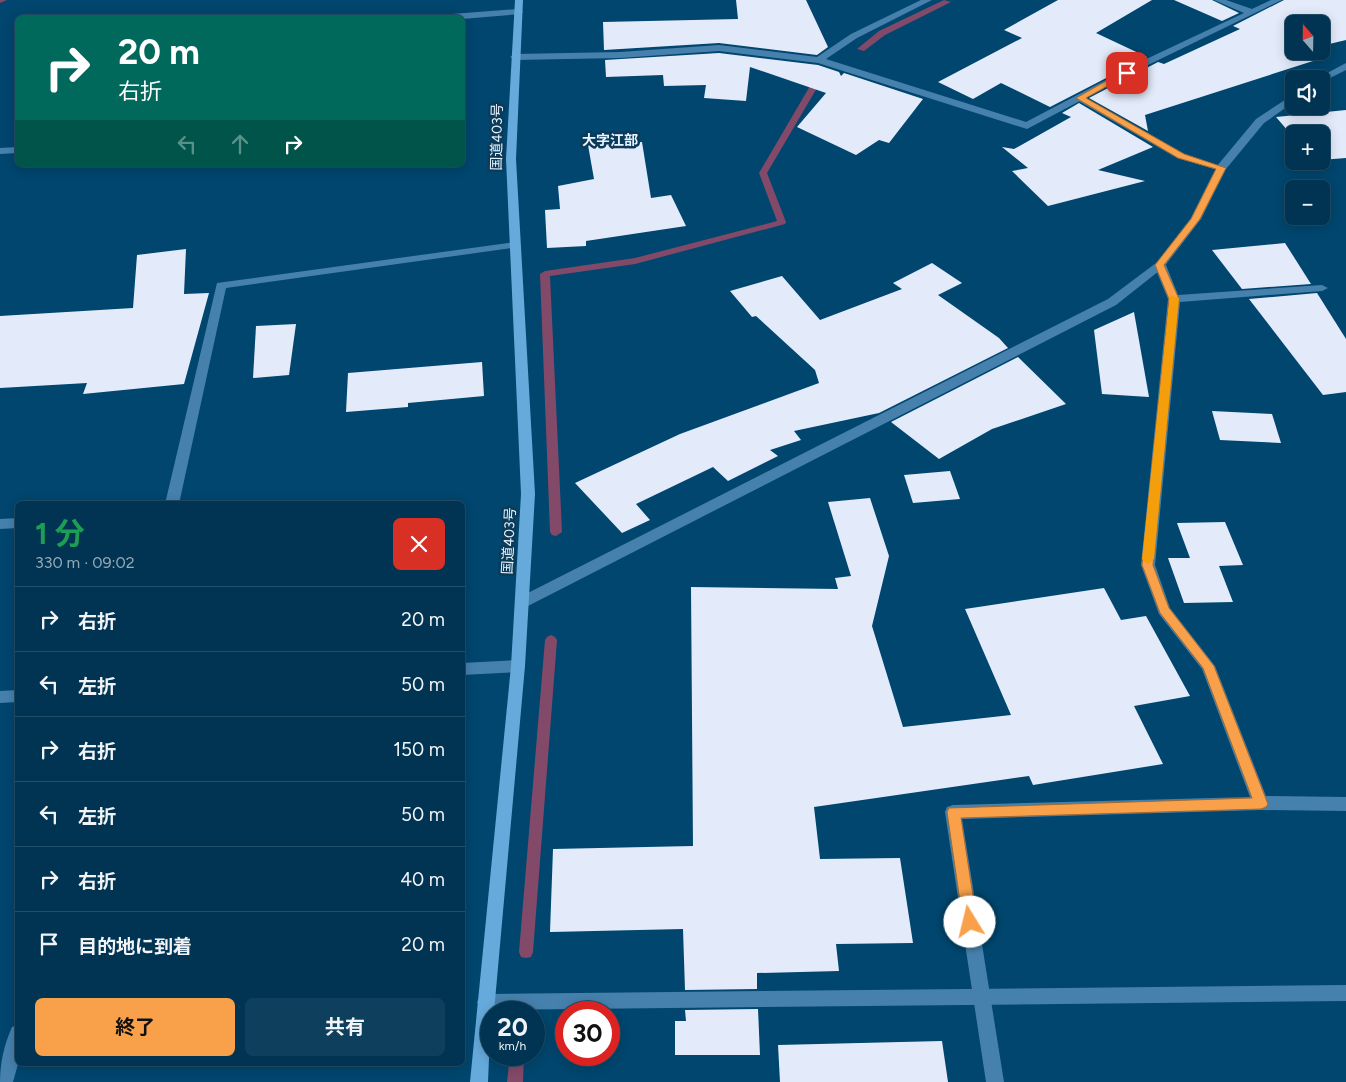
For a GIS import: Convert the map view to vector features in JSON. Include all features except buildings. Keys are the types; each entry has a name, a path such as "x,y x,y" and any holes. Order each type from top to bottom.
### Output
{"highway":[{"name":"国道403号","path":"486,1001 518,666 528,494 512,159 515,57 519,6"},
{"name":"国道403号","path":"479,1082 480,1066"}],"street":[{"path":"820,60 854,36 928,0"},
{"path":"1218,0 1251,12"},
{"path":"515,57 620,55 719,48 820,60 1026,126 1278,0"},
{"path":"459,15 519,6"},
{"path":"1330,74 1346,66"},
{"path":"1080,98 1181,156 1221,168"},
{"path":"523,602 859,433 1112,302 1160,265 1196,219 1221,168 1260,121 1285,103"},
{"path":"0,151 15,150"},
{"path":"173,501 221,285 515,245"},
{"path":"1160,265 1174,299 1148,565 1164,610 1208,666 1261,804"},
{"path":"1174,299 1322,288"},
{"path":"0,524 15,523"},
{"path":"465,668 518,666"},
{"path":"0,697 15,696"},
{"path":"995,1082 953,812 1261,804 1346,804"},
{"path":"545,1001 982,995 1346,993"},
{"path":"4,1082 15,1044"}],"waterway":[{"path":"861,49 882,33 947,2"},
{"path":"556,532 545,274 635,261 782,222 763,173 820,76"},
{"path":"526,952 551,640"},
{"path":"515,1082 516,1066"}],"slow traffic":[{"path":"1148,559 1156,463 1174,298"}],"district":[{"name":"大字江部","path":"610,140"}],"route":[{"path":"970,922 953,812 1261,804 1208,666 1164,610 1148,565 1156,463 1174,299 1160,265 1196,219 1221,168 1181,156 1080,98 1127,73"}]}
